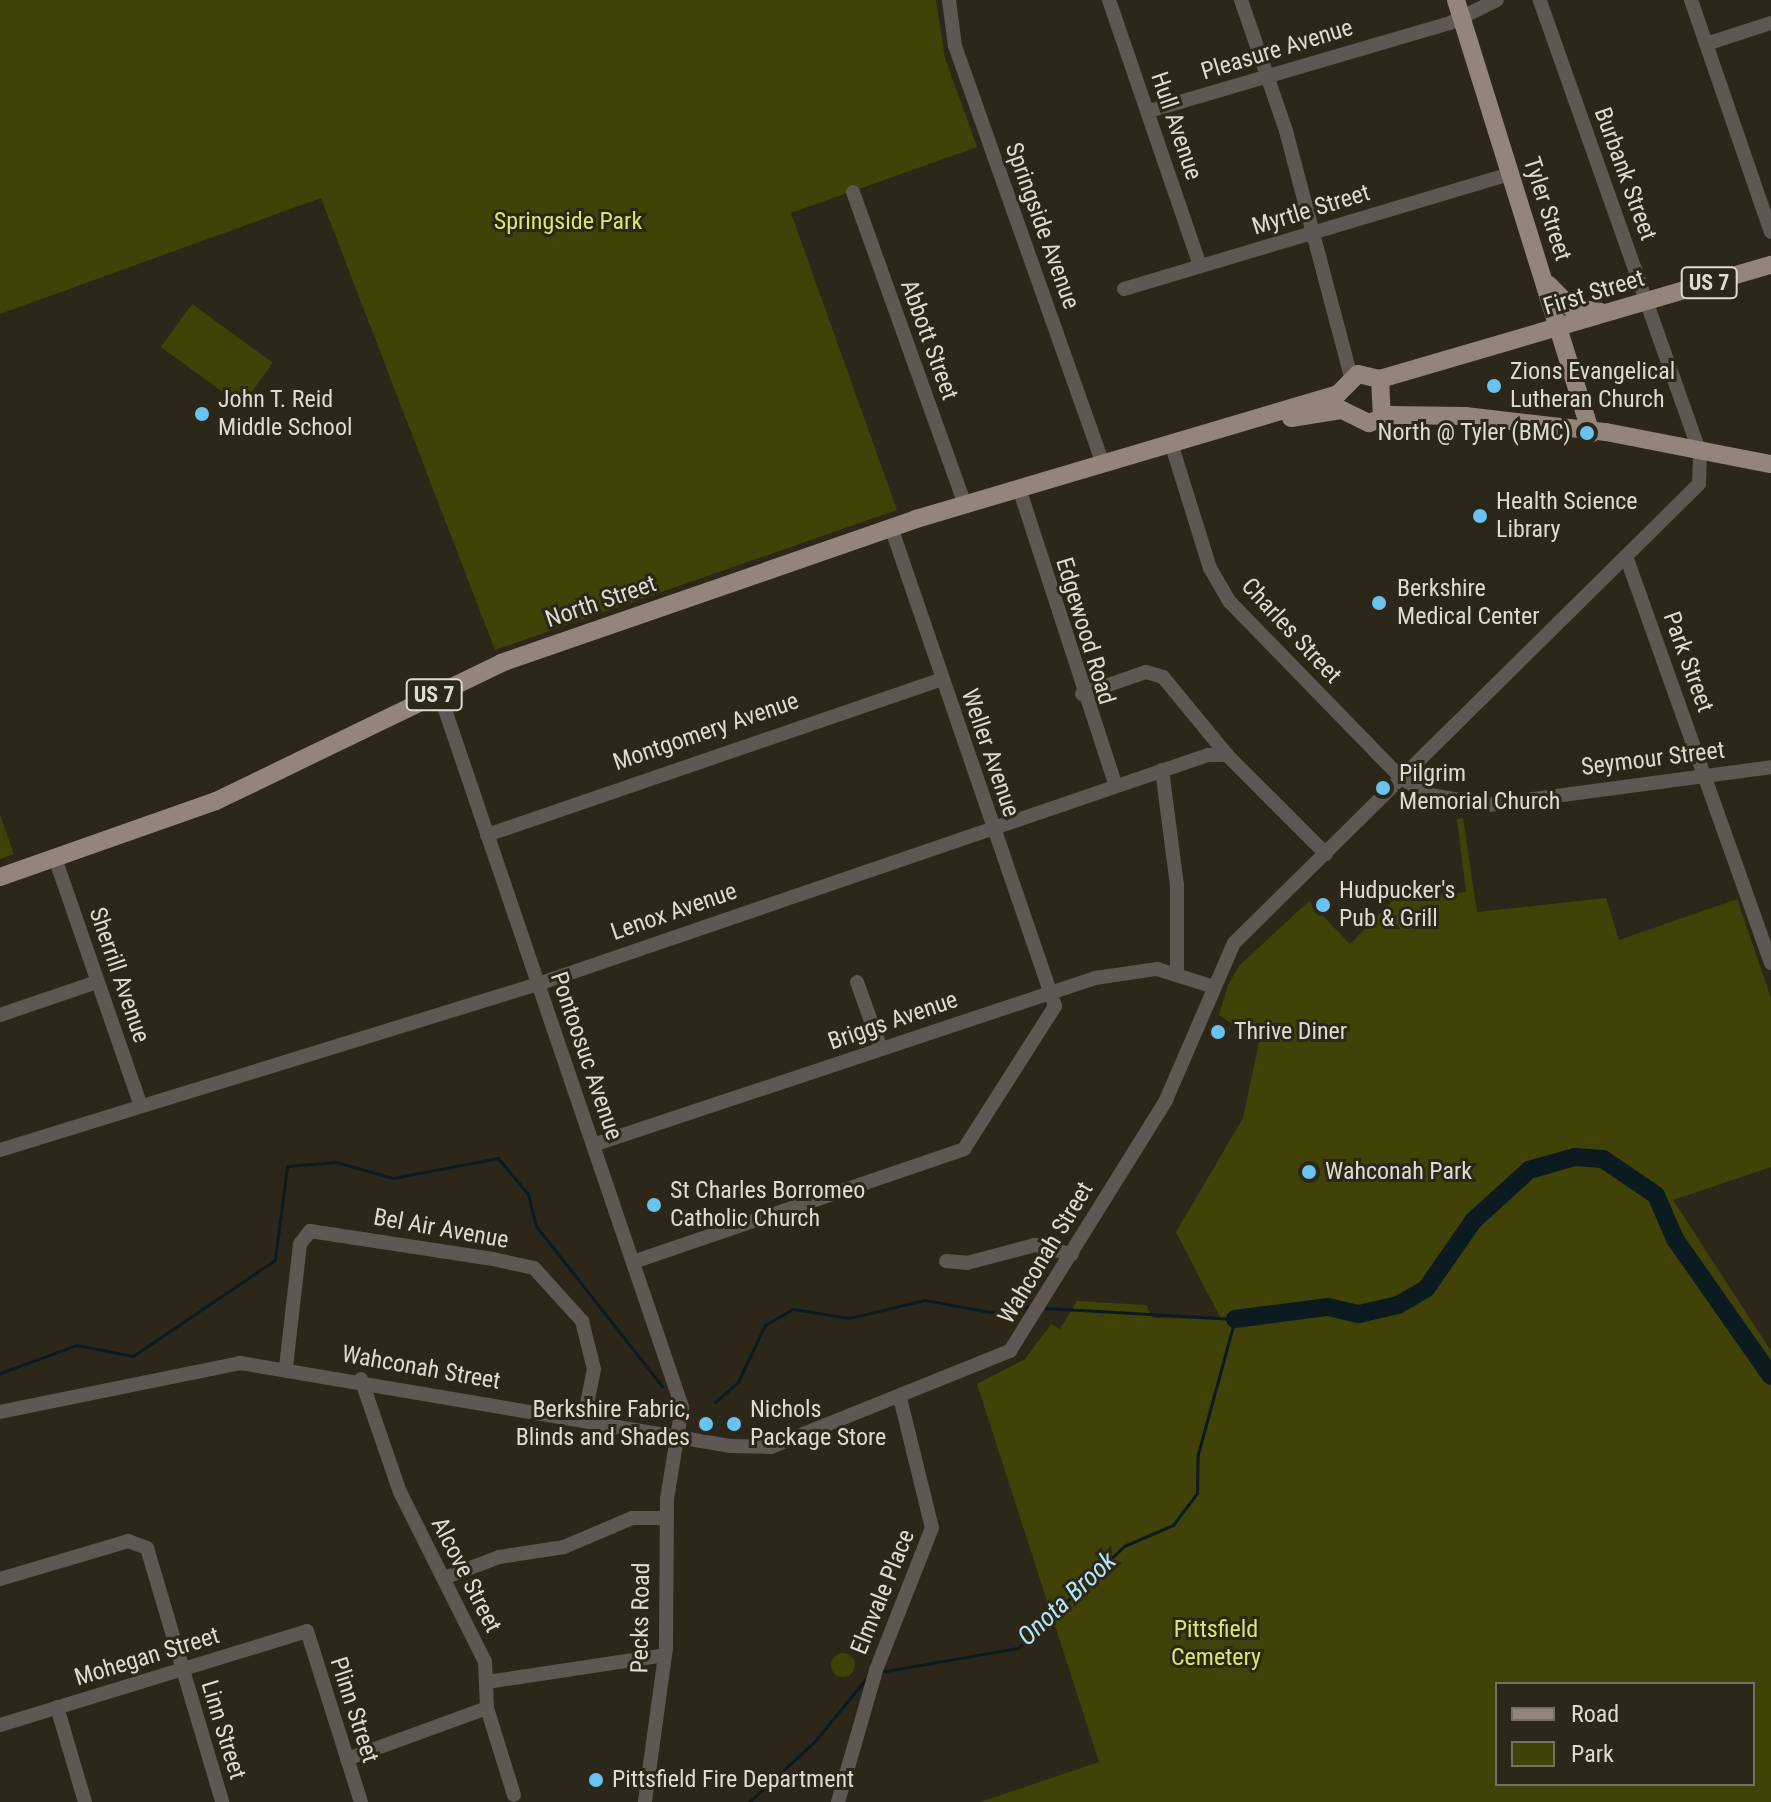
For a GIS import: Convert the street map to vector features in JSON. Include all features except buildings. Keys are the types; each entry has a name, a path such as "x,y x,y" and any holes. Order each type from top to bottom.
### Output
{"main road":[{"name":"Tyler Street","path":"1459,7 1591,433"},
{"name":"First Street","path":"1370,380 1431,367 1771,265"},
{"path":"1541,271 1570,307 1608,313"},
{"path":"1340,402 1370,380 1382,415"},
{"name":"North Street","path":"0,877 240,790 439,692 523,655 891,527 1237,424 1340,402 1358,422 1382,415 1465,416 1591,433 1656,454 1670,449 1771,464"}],"street":[{"name":"Springside Avenue","path":"949,0 962,67 1103,464"},
{"name":"Hull Avenue","path":"1109,0 1200,266"},
{"path":"1241,0 1268,78 1348,346 1370,380"},
{"name":"Pleasure Avenue","path":"1149,111 1268,78 1459,7 1497,0"},
{"name":"Burbank Street","path":"1540,0 1700,453"},
{"path":"1691,0 1771,232"},
{"path":"1706,44 1771,23"},
{"name":"Myrtle Street","path":"1124,289 1510,174"},
{"name":"Abbott Street","path":"853,192 965,504"},
{"name":"Charles Street","path":"1171,443 1223,591 1402,779"},
{"name":"Wahconah Street","path":"0,1412 203,1367 286,1367 682,1436 771,1447 900,1398 1010,1351 1034,1319 1181,1070 1211,986 1234,943 1699,484 1700,453"},
{"name":"Edgewood Road","path":"1019,488 1082,694 1115,784"},
{"name":"Weller Avenue","path":"891,527 992,827 1053,991"},
{"name":"Park Street","path":"1626,556 1771,963"},
{"path":"1082,694 1146,672 1163,677 1227,755 1326,854"},
{"name":"Montgomery Avenue","path":"487,835 942,679"},
{"name":"Pontoosuc Avenue","path":"439,692 682,1407 682,1436"},
{"name":"Lenox Avenue","path":"0,1150 538,984 1115,784 1227,755"},
{"name":"Seymour Street","path":"1402,779 1453,803 1488,805 1771,767"},
{"path":"1162,770 1177,885 1177,973"},
{"name":"Sherrill Avenue","path":"55,858 141,1106"},
{"name":"Briggs Avenue","path":"593,1145 1053,991 1131,969 1177,973 1211,986"},
{"path":"0,1015 97,982"},
{"path":"857,982 881,1049"},
{"path":"633,1262 964,1149 1044,1028 1055,1006 1053,991"},
{"name":"Bel Air Avenue","path":"286,1367 300,1244 310,1231 493,1259 534,1268 582,1321 594,1369 584,1418"},
{"path":"946,1261 967,1263 1035,1245 1072,1254"},
{"name":"Alcove Street","path":"361,1379 400,1492 473,1634 487,1682 487,1708 514,1795"},
{"name":"Elmvale Place","path":"838,1802 874,1674 932,1528 900,1398"},
{"name":"Pecks Road","path":"645,1802 665,1655 667,1518 682,1436"},
{"path":"444,1578 499,1557 564,1547 632,1518 667,1518"},
{"name":"Linn Street","path":"0,1579 133,1541 153,1563 222,1802"},
{"name":"Mohegan Street","path":"0,1725 307,1631"},
{"name":"Plinn Street","path":"307,1631 361,1802"},
{"path":"487,1682 665,1655"},
{"path":"57,1707 85,1802"},
{"path":"347,1759 487,1708"}],"green space":[{"name":"Springside Park","path":"0,0 936,0 945,58 977,147 791,213 897,510 495,650 321,198 0,314"},
{"path":"192,304 273,363 242,406 161,347"},
{"path":"0,815 14,854 0,859"},
{"name":"Wahconah Park","path":"1463,818 1477,912 1606,898 1619,940 1737,899 1771,998 1771,1167 1673,1200 1771,1351 1771,1802 980,1802 1099,1762 977,1384 1025,1359 1051,1324 1060,1329 1077,1301 1146,1305 1153,1318 1221,1319 1176,1232 1243,1118 1259,1042 1219,1015 1228,985 1239,966 1309,901 1350,944 1394,899 1466,892 1457,819"},
{"path":"843,1653 851,1657 855,1665 851,1673 843,1677 835,1673 831,1665 835,1657"}],"waterway":[{"path":"1235,1319 1328,1307 1359,1314 1398,1305 1426,1289 1473,1221 1529,1170 1575,1157 1603,1159 1656,1195 1675,1239 1771,1376"},
{"path":"0,1373 77,1345 133,1356 275,1260 287,1166 336,1162 393,1178 498,1158 528,1194 536,1226 662,1386"},
{"path":"715,1402 738,1382 765,1325 793,1309 849,1318 925,1300 990,1312 1033,1306"},
{"name":"Onota Brook","path":"880,1672 1018,1648 1124,1546 1173,1525 1197,1493 1198,1454 1235,1319 1045,1308"},
{"name":"Onota Brook","path":"749,1802 815,1741 869,1675"}],"place":[{"name":"Zions Evangelical Lutheran Church","path":"1494,386"},
{"name":"John T. Reid Middle School","path":"202,414"},
{"name":"North @ Tyler (BMC)","path":"1587,433"},
{"name":"Health Science Library","path":"1480,516"},
{"name":"Berkshire Medical Center","path":"1379,603"},
{"name":"Pilgrim Memorial Church","path":"1383,788"},
{"name":"Hudpucker's Pub & Grill","path":"1323,905"},
{"name":"Thrive Diner","path":"1218,1032"},
{"name":"Wahconah Park","path":"1309,1172"},
{"name":"St Charles Borromeo Catholic Church","path":"654,1205"},
{"name":"Berkshire Fabric, Blinds and Shades","path":"706,1424"},
{"name":"Nichols Package Store","path":"734,1424"},
{"name":"Pittsfield Fire Department","path":"596,1780"}],"park label":[{"name":"Pittsfield Cemetery","path":"1216,1644"}]}
